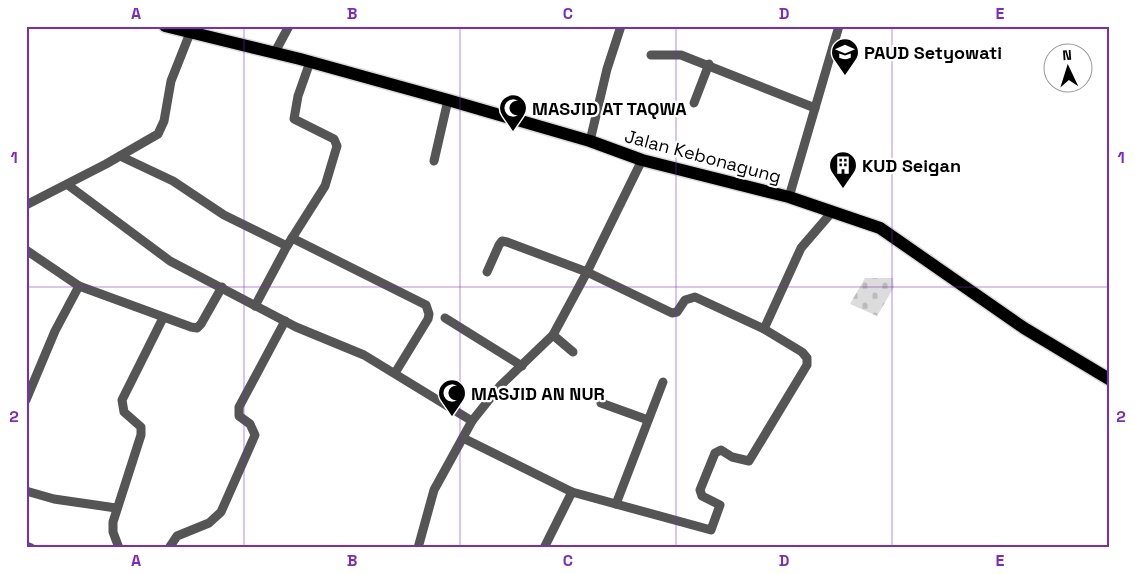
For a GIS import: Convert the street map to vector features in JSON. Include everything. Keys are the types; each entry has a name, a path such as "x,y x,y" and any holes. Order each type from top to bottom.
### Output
{"main road":[{"name":"Jalan Kebonagung","path":"165,26 275,52 448,100 590,141 642,160 789,197 880,228 1024,328 1109,379"}],"street":[{"path":"275,52 288,26"},
{"path":"590,141 621,26"},
{"path":"789,197 839,26"},
{"path":"26,205 153,138 162,127 184,30"},
{"path":"651,56 681,55 709,64 815,108"},
{"path":"255,306 287,246 325,186 337,146 337,142 331,137 294,119 298,96 310,62"},
{"path":"694,103 709,64"},
{"path":"434,161 448,100"},
{"path":"120,156 173,180 224,215 287,246"},
{"path":"418,548 434,490 472,421 500,386 552,335 587,272 642,160"},
{"path":"68,184 170,261 285,321 349,348 396,373 472,421"},
{"path":"764,329 801,248 832,212"},
{"path":"292,238 426,305 430,314 428,319 396,373"},
{"path":"464,438 572,492 712,530 720,505 702,496 700,490 715,454 720,450 732,457 749,461 807,365 807,358 802,352 764,329 696,297 685,300 677,312 672,313 587,272 505,241 499,245 487,272"},
{"path":"26,250 80,286 163,318 197,328 222,287"},
{"path":"26,400 55,331 80,286"},
{"path":"122,547 113,532 116,508 141,428 124,412 122,400 163,318"},
{"path":"445,318 522,366"},
{"path":"169,548 177,536 209,523 221,512 255,435 250,424 240,416 239,407 285,321"},
{"path":"552,335 573,352"},
{"path":"616,504 663,382"},
{"path":"601,403 648,420"},
{"path":"26,491 61,501 116,508"},
{"path":"544,548 572,492"},
{"path":"26,546 31,548"}],"green space":[{"path":"865,278 893,278 894,287 877,316 850,304"}],"place":[{"name":"PAUD Setyowati","path":"845,76"},
{"name":"MASJID AT TAQWA","path":"513,132"},
{"name":"KUD Seigan","path":"843,189"},
{"name":"MASJID AN NUR","path":"452,417"}]}
